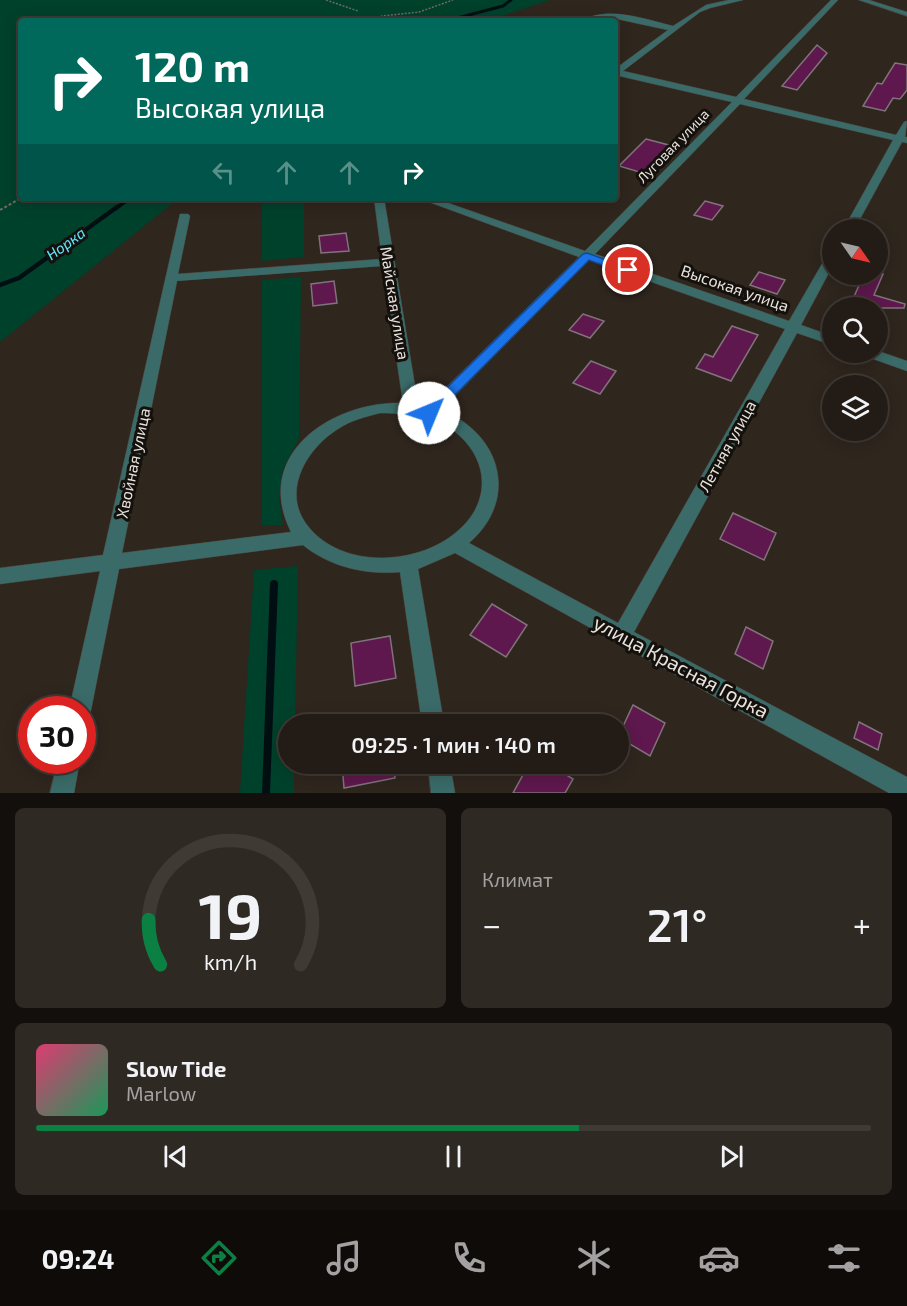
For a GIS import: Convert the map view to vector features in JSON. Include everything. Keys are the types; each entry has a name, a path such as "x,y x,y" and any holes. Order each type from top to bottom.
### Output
{"street":[{"path":"618,71 698,11 708,6 740,0"},
{"name":"Луговая улица","path":"429,413 587,256 835,0"},
{"path":"862,0 907,14"},
{"path":"593,18 616,17 674,29"},
{"path":"618,74 903,139"},
{"path":"855,219 903,139 907,124"},
{"name":"Майская улица","path":"379,201 411,408"},
{"name":"Высокая улица","path":"443,201 587,256 822,337"},
{"name":"Хвойная улица","path":"83,696 184,216"},
{"path":"171,278 389,262"},
{"name":"Летняя улица","path":"622,634 822,275"},
{"path":"888,359 907,366"},
{"path":"380,408 411,408 429,413 440,415 465,429 483,449 492,472 490,498 478,523 456,545 425,560 389,567 354,563 321,550 299,528 288,502 289,476 301,451 322,430 349,416 380,408"},
{"path":"0,576 308,537"},
{"name":"улица Красная Горка","path":"456,545 906,788"},
{"path":"408,563 431,714"},
{"path":"62,793 66,774"},
{"path":"440,774 443,793"}],"path":[{"path":"326,0 358,11"},
{"path":"377,18 419,12 453,0"},
{"path":"0,210 18,200"}],"green space":[{"path":"0,0 550,0 496,18 18,18 18,201 175,201 0,342"},
{"path":"262,201 304,201 304,257 262,261"},
{"path":"301,277 299,439 283,469 279,498 283,525 262,526 262,280"},
{"path":"298,566 295,714 278,714 278,774 294,774 294,793 240,793 254,570"}],"building":[{"path":"817,45 827,53 797,90 782,86"},
{"path":"895,63 907,65 907,90 900,99 893,98 885,111 863,106 877,83 882,84"},
{"path":"646,139 680,148 667,161 660,159 646,174 619,166"},
{"path":"705,201 723,206 712,220 694,215"},
{"path":"346,233 349,251 321,253 319,236"},
{"path":"759,272 785,280 777,294 750,285"},
{"path":"334,281 337,303 313,306 311,284"},
{"path":"859,285 878,285 874,295 881,297 854,297"},
{"path":"888,299 905,304 904,308 888,308"},
{"path":"583,314 604,321 590,338 569,330"},
{"path":"732,326 758,335 731,381 696,368 705,354 713,357"},
{"path":"591,361 616,371 600,394 573,383"},
{"path":"733,513 776,533 764,560 720,539"},
{"path":"492,604 527,625 506,657 470,635"},
{"path":"746,627 773,641 763,669 735,654"},
{"path":"390,636 396,678 355,686 351,643"},
{"path":"633,705 665,723 650,756 629,744 629,714"},
{"path":"859,722 882,734 878,750 854,738"},
{"path":"343,774 395,774 395,778 344,788"},
{"path":"523,774 565,774 573,779 565,793 513,793"}],"waterway":[{"name":"Норка","path":"457,18 503,6 511,0"},
{"name":"Норка","path":"115,209 126,201"},
{"name":"Норка","path":"0,285 19,278 117,207"},
{"path":"266,793 274,584"}],"route":[{"path":"429,413 587,256 628,270"}]}
